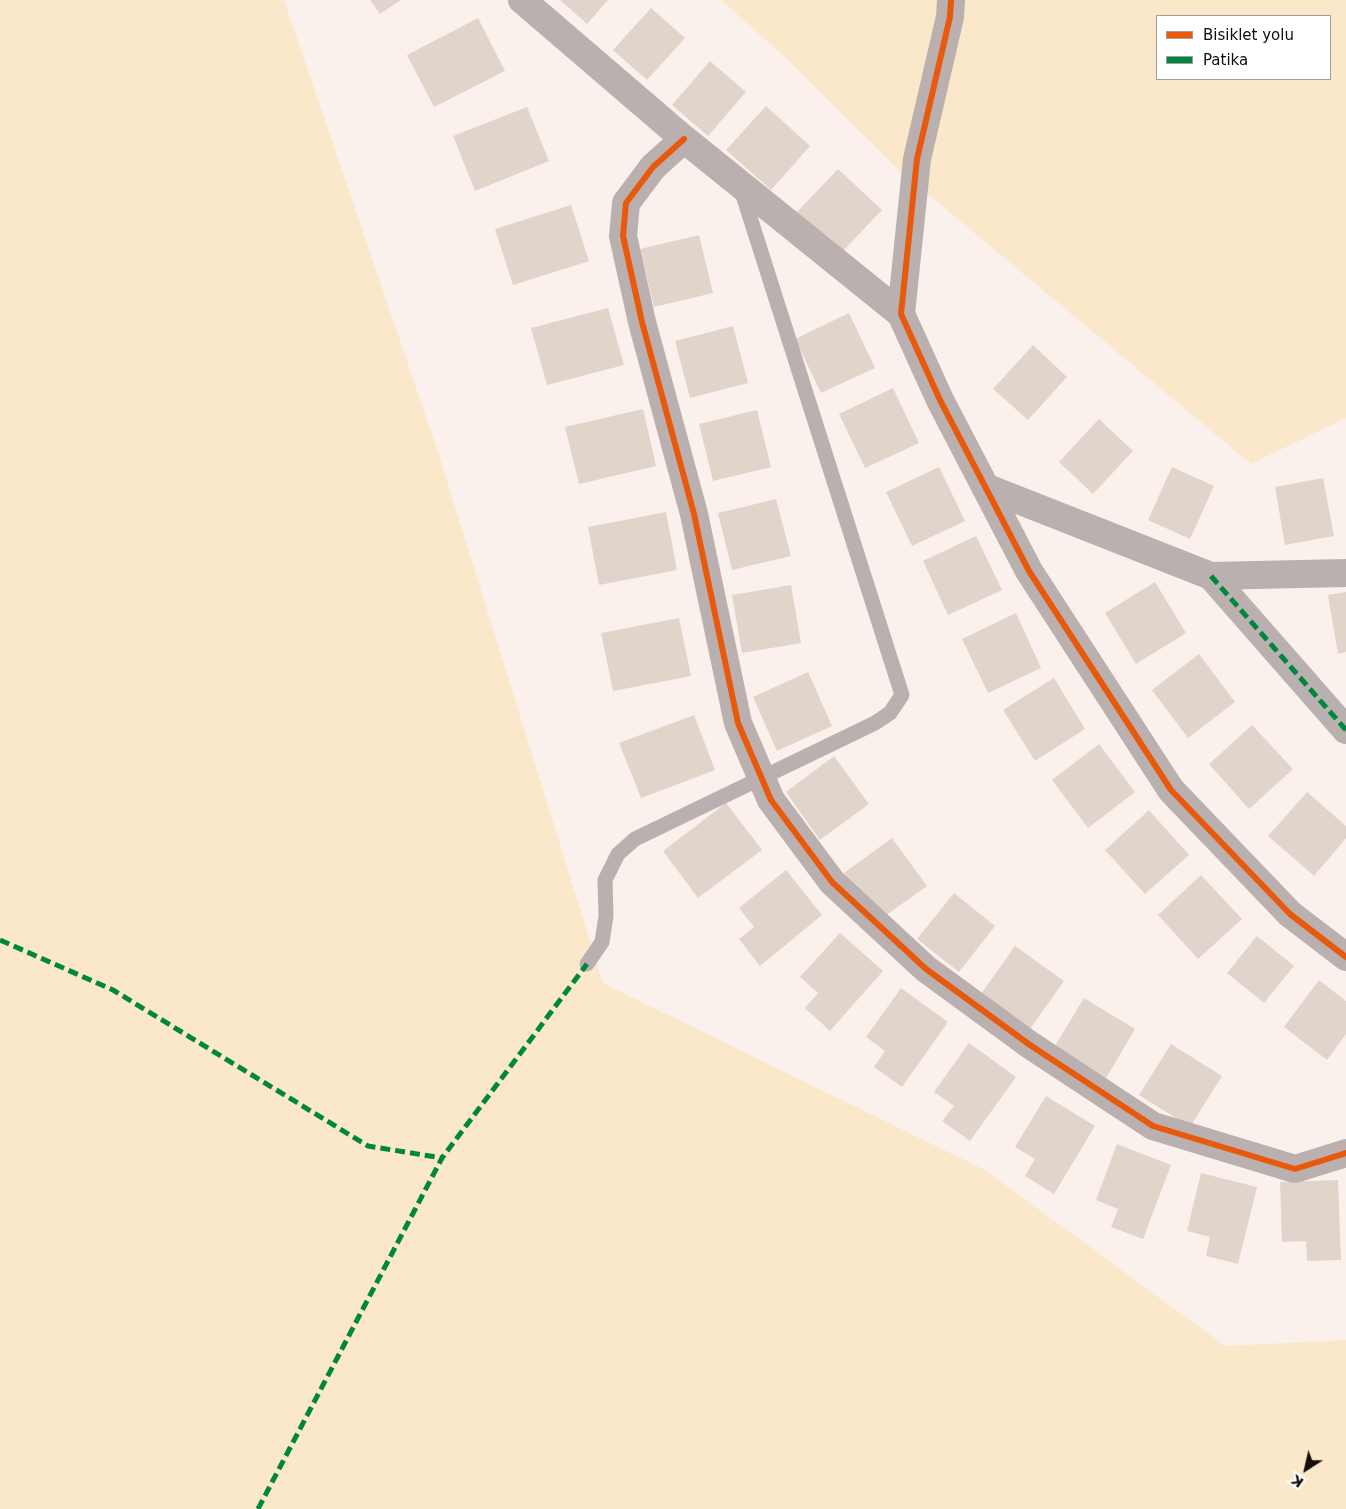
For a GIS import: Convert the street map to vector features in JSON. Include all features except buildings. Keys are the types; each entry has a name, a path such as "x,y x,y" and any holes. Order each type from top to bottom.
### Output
{"street":[{"path":"522,0 684,139 901,314 940,400 1029,571 1171,790 1290,914 1346,957"},
{"path":"901,314 917,160 950,17 951,0"},
{"path":"684,139 652,167 626,203 622,236 642,322 694,514 738,723 771,800 832,882 926,969 1030,1045 1153,1126 1295,1169 1346,1153"},
{"path":"985,487 1211,576 1346,573"},
{"path":"1211,576 1343,722"}],"lane":[{"path":"587,964 602,942 606,916 605,880 618,854 635,839 875,723 890,713 902,695 740,184"}],"shaded area":[{"path":"0,0 284,0 439,455 603,983 985,1170 1225,1346 1346,1340 1346,1509 0,1509"},
{"path":"721,0 1346,0 1346,418 1251,464 900,171 787,59"}],"marked path":[{"path":"1211,576 1346,730"},
{"path":"0,940 113,990 368,1146 442,1158"},
{"path":"258,1509 442,1158 587,964"}],"cycle path":[{"path":"951,0 950,17 917,159 901,314 940,400 1029,571 1171,790 1290,914 1346,957"},
{"path":"684,139 653,167 626,203 623,236 642,322 694,514 738,723 771,800 832,882 926,969 1030,1045 1153,1126 1295,1169 1346,1153"}]}
